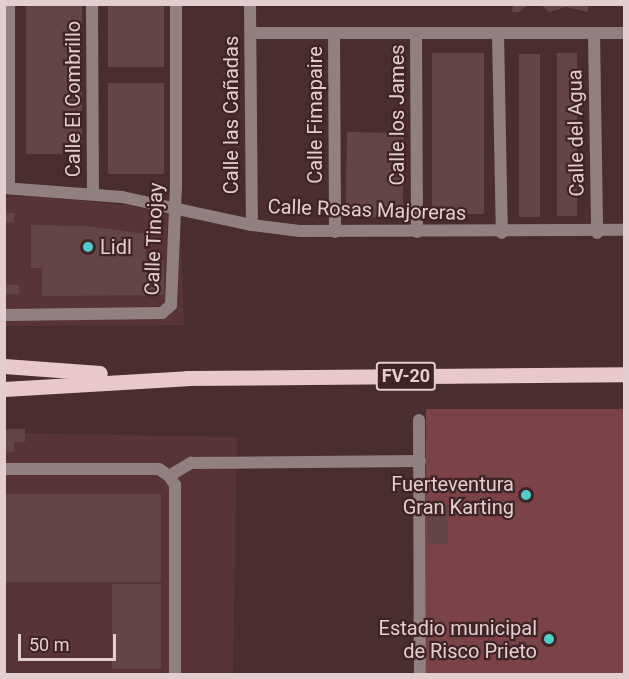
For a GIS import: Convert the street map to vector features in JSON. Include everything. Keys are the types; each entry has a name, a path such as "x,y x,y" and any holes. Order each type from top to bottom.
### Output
{"main road":[{"name":"FV-20","path":"4,366 187,378"},
{"name":"FV-20","path":"4,389 187,378 624,374"}],"street":[{"path":"7,188 9,4"},
{"name":"Calle El Combrillo","path":"92,4 93,194"},
{"name":"Calle Tinojay","path":"4,315 162,313 174,297 176,4"},
{"name":"Calle las Cañadas","path":"250,4 252,225"},
{"path":"250,33 624,33"},
{"name":"Calle Fimapaire","path":"334,33 335,232"},
{"name":"Calle los James","path":"416,33 417,232"},
{"path":"498,33 502,232"},
{"name":"Calle del Agua","path":"594,33 597,233"},
{"name":"Calle Rosas Majoreras","path":"7,188 93,194 174,207 252,225 335,232 597,233 624,230"},
{"path":"419,420 420,675"},
{"path":"169,476 191,463 420,461"},
{"path":"4,469 159,469 169,476 175,485 175,675"}],"shaded area":[{"path":"35,196 126,205 180,217 184,325 5,326 4,197"},
{"name":"Fuerteventura Gran Karting","path":"426,409 624,409 624,674 426,674"},
{"path":"5,433 237,437 233,674 4,674"}],"building":[{"path":"26,4 82,4 82,154 26,154"},
{"path":"108,4 164,4 164,67 108,67"},
{"path":"540,4 588,4 588,12 566,7 549,12"},
{"path":"513,5 527,5 520,12 512,12"},
{"path":"432,53 484,53 484,214 432,214"},
{"path":"557,53 577,53 577,216 557,216"},
{"path":"519,54 540,54 540,217 519,217"},
{"path":"108,83 164,83 164,174 108,174"},
{"path":"347,132 404,133 403,218 346,217"},
{"path":"4,213 14,213 14,222 4,222"},
{"name":"Lidl","path":"31,225 87,226 145,234 146,261 164,261 164,295 42,296 42,268 31,268"},
{"path":"4,285 19,285 19,294 4,294"},
{"path":"4,429 25,429 25,442 14,442 14,452 4,452"},
{"path":"5,494 161,494 161,582 5,582"},
{"path":"458,504 458,515 448,515 448,544 428,544 427,514 437,505"},
{"path":"112,584 161,584 161,669 112,669"}],"place":[{"name":"Lidl","path":"88,247"},
{"name":"Fuerteventura Gran Karting","path":"526,495"},
{"name":"Estadio municipal de Risco Prieto","path":"549,639"}]}
